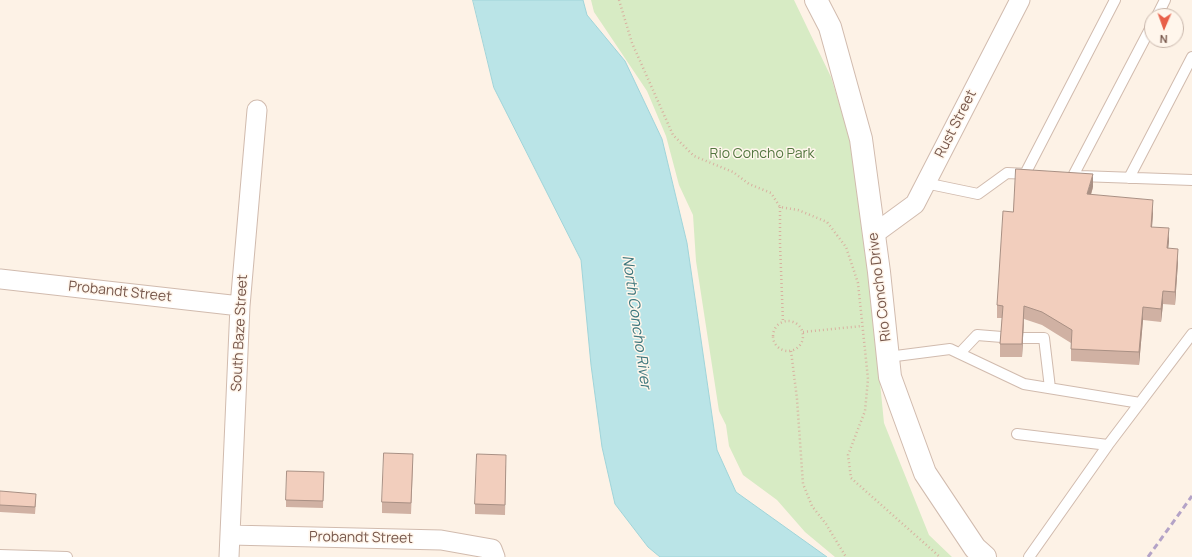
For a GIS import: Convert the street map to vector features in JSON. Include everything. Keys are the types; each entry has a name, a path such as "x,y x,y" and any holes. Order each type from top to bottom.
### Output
{"street":[{"name":"Rio Concho Drive","path":"816,0 830,27 861,139 874,234 890,377 925,473 975,548 985,557"},
{"name":"Rust Street","path":"874,234 915,204 1020,0"},
{"name":"South Baze Street","path":"229,557 240,306 257,110"},
{"name":"Probandt Street","path":"0,279 240,306"},
{"name":"Probandt Street","path":"230,535 441,540 493,553"}],"lane":[{"path":"1025,174 1115,0"},
{"path":"1073,176 1144,40"},
{"path":"1129,178 1192,57"},
{"path":"926,183 978,194 1007,173 1039,174"},
{"path":"1060,175 1192,180"},
{"path":"1029,557 1108,445 1192,334"},
{"path":"960,353 977,335 1002,337"},
{"path":"1023,338 1044,338 1050,388"},
{"path":"888,357 950,349 1024,384 1140,403"},
{"path":"1017,434 1108,445"},
{"path":"0,555 67,557"}],"path":[{"path":"619,0 632,43 673,135 694,156 733,172 749,184 771,192 780,207 783,322"},
{"path":"780,207 798,210 827,222 846,247 858,283 868,379 865,412 848,455 851,478 940,557"},
{"path":"788,321 797,324 802,332 803,337 800,346 791,350 781,349 773,338 776,328 783,322 788,321"},
{"path":"802,332 862,326"},
{"path":"791,350 797,399 803,484 812,506 826,524 846,557"}],"green space":[{"name":"Rio Concho Park","path":"591,0 794,0 831,77 857,161 860,215 867,250 884,423 929,535 952,557 835,557 805,532 777,500 743,475 729,446 726,425 719,411 696,261 693,215 679,185 666,136 647,91 594,12"}],"water":[{"name":"North Concho River","path":"473,0 583,0 587,15 625,61 662,139 687,243 717,450 736,492 827,557 660,557 648,547 615,504 602,447 591,365 581,260 494,88"}],"building":[{"path":"1016,169 1093,174 1087,194 1153,200 1151,227 1169,228 1167,248 1178,249 1175,292 1163,291 1161,309 1143,307 1139,352 1071,349 1072,330 1042,312 1024,306 1022,344 1000,344 1003,306 997,305 1003,211 1013,212"},
{"path":"384,453 413,454 411,503 382,502"},
{"path":"477,454 506,455 505,505 475,504"},
{"path":"287,471 324,472 323,501 286,500"},
{"path":"0,491 36,494 35,507 0,505"}],"railway":[{"path":"1148,557 1192,496"}]}
